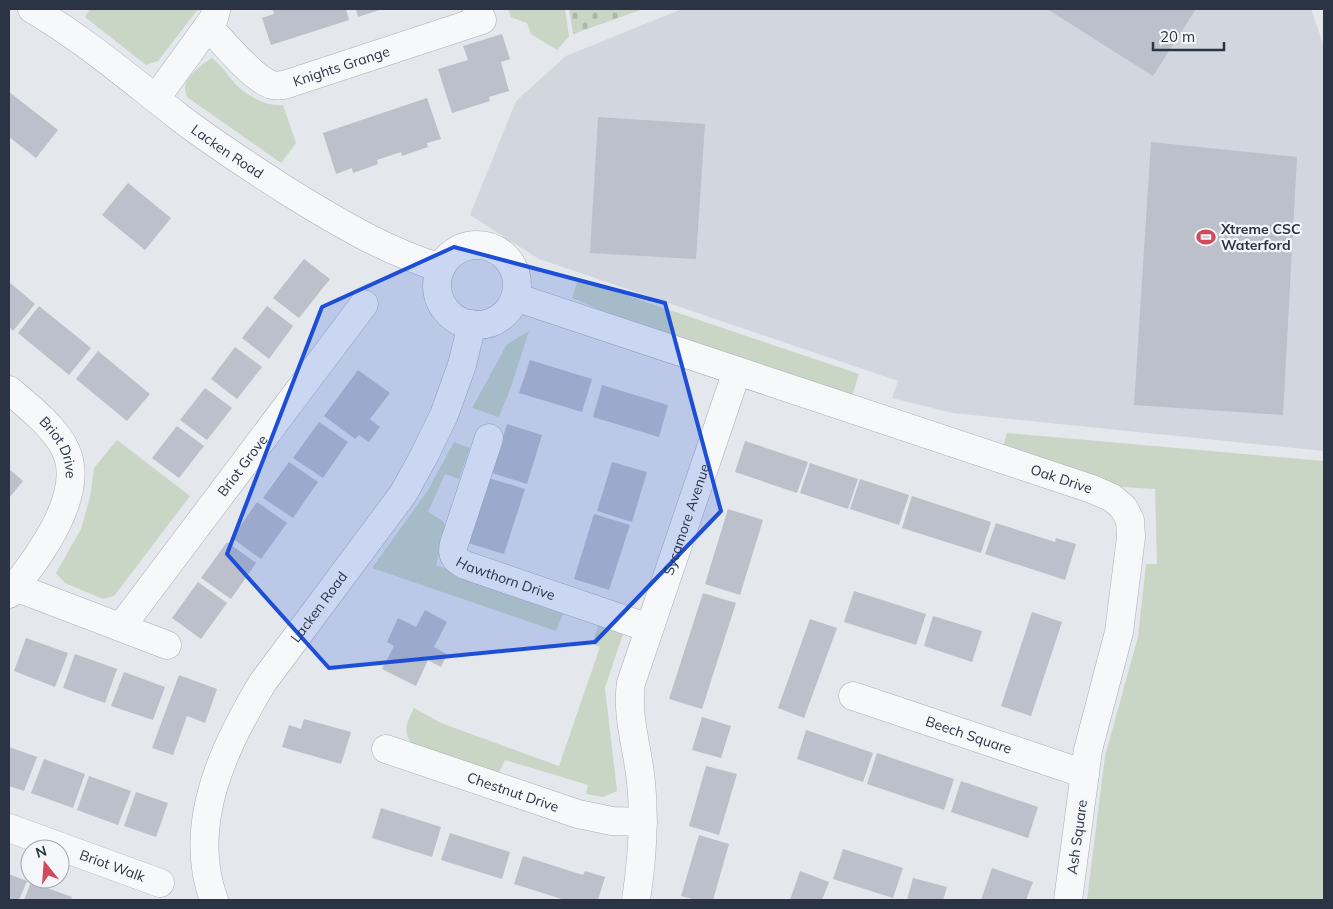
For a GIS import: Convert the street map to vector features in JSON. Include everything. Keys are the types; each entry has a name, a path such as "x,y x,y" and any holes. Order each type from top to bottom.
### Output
{"street":[{"name":"Lacken Road","path":"32,9 94,49 217,145 308,204 386,247 441,268"},
{"name":"Knights Grange","path":"156,98 212,17 244,64 263,80 273,85 284,85 482,20 477,9"},
{"path":"467,246 486,246 501,253 510,261 515,272 517,284 515,297 503,315 494,321 483,324 460,321 450,314 442,304 437,280 441,268 456,250 467,246"},
{"path":"515,297 737,371"},
{"name":"Briot Grove","path":"121,627 364,304"},
{"name":"Lacken Road","path":"214,900 207,876 205,834 214,782 226,749 263,682 403,494 444,416 462,365 472,324"},
{"name":"Sycamore Avenue","path":"636,900 643,822 641,781 630,694 632,677 737,371"},
{"name":"Oak Drive","path":"737,371 1092,489 1112,498 1123,507 1130,520 1131,537 1120,627 1091,737 1084,774"},
{"name":"Briot Drive","path":"9,390 59,438 66,450 70,471 66,498 54,530 44,547 12,590"},
{"name":"Hawthorn Drive","path":"488,438 453,548 452,554 456,560 465,565 649,628"},
{"path":"12,590 121,627 167,645"},
{"name":"Beech Square","path":"853,696 1084,774"},
{"name":"Chestnut Drive","path":"386,749 578,814 600,819 643,822"},
{"name":"Ash Square","path":"1068,900 1084,774"},
{"name":"Briot Walk","path":"9,828 160,883"}],"highlighted area":[{"path":"454,247 665,303 721,511 595,642 329,668 227,554 322,307"}],"shaded area":[{"path":"682,9 1311,9 1324,46 1324,451 953,413 892,398 898,381 539,259 470,215 516,101 566,56"}],"green space":[{"path":"90,9 198,9 158,61 146,65 85,17"},
{"path":"508,9 565,9 569,36 557,50 531,34 527,23 511,17"},
{"path":"569,9 643,9 573,34"},
{"path":"212,58 247,94 268,104 283,105 296,143 281,163 187,97 185,89 188,80 199,67"},
{"path":"578,279 859,374 852,396 615,316 572,298"},
{"path":"529,331 499,417 472,408 507,344"},
{"path":"1007,433 1324,461 1324,900 1087,900 1105,756 1138,637 1146,564 1157,564 1155,489 1121,487 1003,447"},
{"path":"117,440 190,496 114,596 103,599 65,583 56,573 81,529 90,497 94,468"},
{"path":"454,442 470,448 459,479 445,474 428,512 443,521 446,528 436,565 564,612 556,631 372,568 428,490"},
{"path":"598,626 623,634 605,688 617,791 603,797 586,794 588,785 505,760 497,777 412,744 406,730 414,708 441,723 559,766 600,647 592,644"}],"building":[{"path":"346,9 349,20 271,45 262,18 274,14 273,10"},
{"path":"356,9 382,9 358,17"},
{"path":"1047,9 1196,9 1153,76"},
{"path":"502,34 510,59 501,62 509,91 489,97 490,101 452,113 438,69 468,60 463,46"},
{"path":"9,92 58,130 36,158 9,137"},
{"path":"427,98 441,139 427,143 428,147 402,156 401,152 377,160 378,164 353,173 352,168 336,174 323,133"},
{"path":"598,117 705,124 696,259 590,253"},
{"path":"1151,142 1297,157 1283,415 1134,405"},
{"path":"128,183 171,218 145,250 102,215"},
{"path":"304,259 330,279 299,318 273,298"},
{"path":"9,282 35,304 13,331 9,327"},
{"path":"39,306 91,348 69,375 18,333"},
{"path":"267,306 293,326 269,359 242,338"},
{"path":"235,347 262,367 237,399 211,379"},
{"path":"98,351 150,394 127,421 76,379"},
{"path":"530,360 592,379 582,412 519,393"},
{"path":"358,370 390,393 370,419 380,427 369,442 359,435 355,439 324,416"},
{"path":"602,385 668,405 659,437 593,417"},
{"path":"205,388 232,408 207,440 180,420"},
{"path":"319,422 348,442 323,478 293,458"},
{"path":"507,424 542,435 527,484 492,473"},
{"path":"177,426 204,446 179,478 152,458"},
{"path":"745,441 808,462 797,493 735,472"},
{"path":"289,462 318,482 293,518 263,498"},
{"path":"612,462 647,472 632,522 597,511"},
{"path":"810,463 858,479 848,509 800,493"},
{"path":"9,469 23,481 9,498"},
{"path":"489,478 525,489 504,554 468,543"},
{"path":"860,479 909,495 899,525 850,509"},
{"path":"912,496 991,522 981,553 902,528"},
{"path":"257,502 287,523 261,559 232,538"},
{"path":"728,509 763,520 740,595 705,584"},
{"path":"594,514 630,525 609,590 574,579"},
{"path":"996,523 1055,542 1056,538 1076,544 1065,580 985,554"},
{"path":"227,542 256,563 231,599 201,578"},
{"path":"198,582 227,603 201,639 172,618"},
{"path":"854,591 926,614 916,645 844,622"},
{"path":"703,593 736,603 702,709 669,699"},
{"path":"425,610 447,622 434,647 447,654 441,667 428,660 416,686 382,669 394,646 387,642 398,618 416,627"},
{"path":"1032,612 1062,622 1031,716 1001,706"},
{"path":"933,616 982,631 972,662 924,646"},
{"path":"810,619 837,628 804,718 778,708"},
{"path":"26,638 68,653 55,687 14,671"},
{"path":"75,654 117,669 105,703 63,688"},
{"path":"124,672 165,687 153,720 111,706"},
{"path":"179,675 217,689 205,723 187,716 173,755 152,748"},
{"path":"702,717 731,726 721,758 692,750"},
{"path":"304,719 351,732 341,764 282,747 289,725 301,729"},
{"path":"806,730 873,753 863,782 797,759"},
{"path":"9,747 37,757 24,791 9,786"},
{"path":"877,753 954,779 944,810 867,784"},
{"path":"44,759 85,774 73,808 31,793"},
{"path":"706,766 737,774 719,835 689,826"},
{"path":"89,776 131,791 118,825 77,810"},
{"path":"961,781 1038,807 1028,838 951,812"},
{"path":"136,792 168,803 156,837 124,826"},
{"path":"381,808 441,827 432,857 372,838"},
{"path":"450,833 510,852 502,879 441,860"},
{"path":"699,835 729,844 713,900 696,900 681,896"},
{"path":"843,849 903,868 893,898 833,879"},
{"path":"523,856 583,875 585,871 605,877 598,900 565,900 514,884"},
{"path":"992,868 1033,882 1026,900 981,900"},
{"path":"800,871 829,882 822,900 790,900"},
{"path":"9,874 20,878 20,889 24,889 19,900 9,900"},
{"path":"913,878 947,887 943,900 907,900"},
{"path":"28,889 50,889 72,897 71,900 24,900"}],"place":[{"name":"Xtreme CSC Waterford","path":"1206,237"}]}
